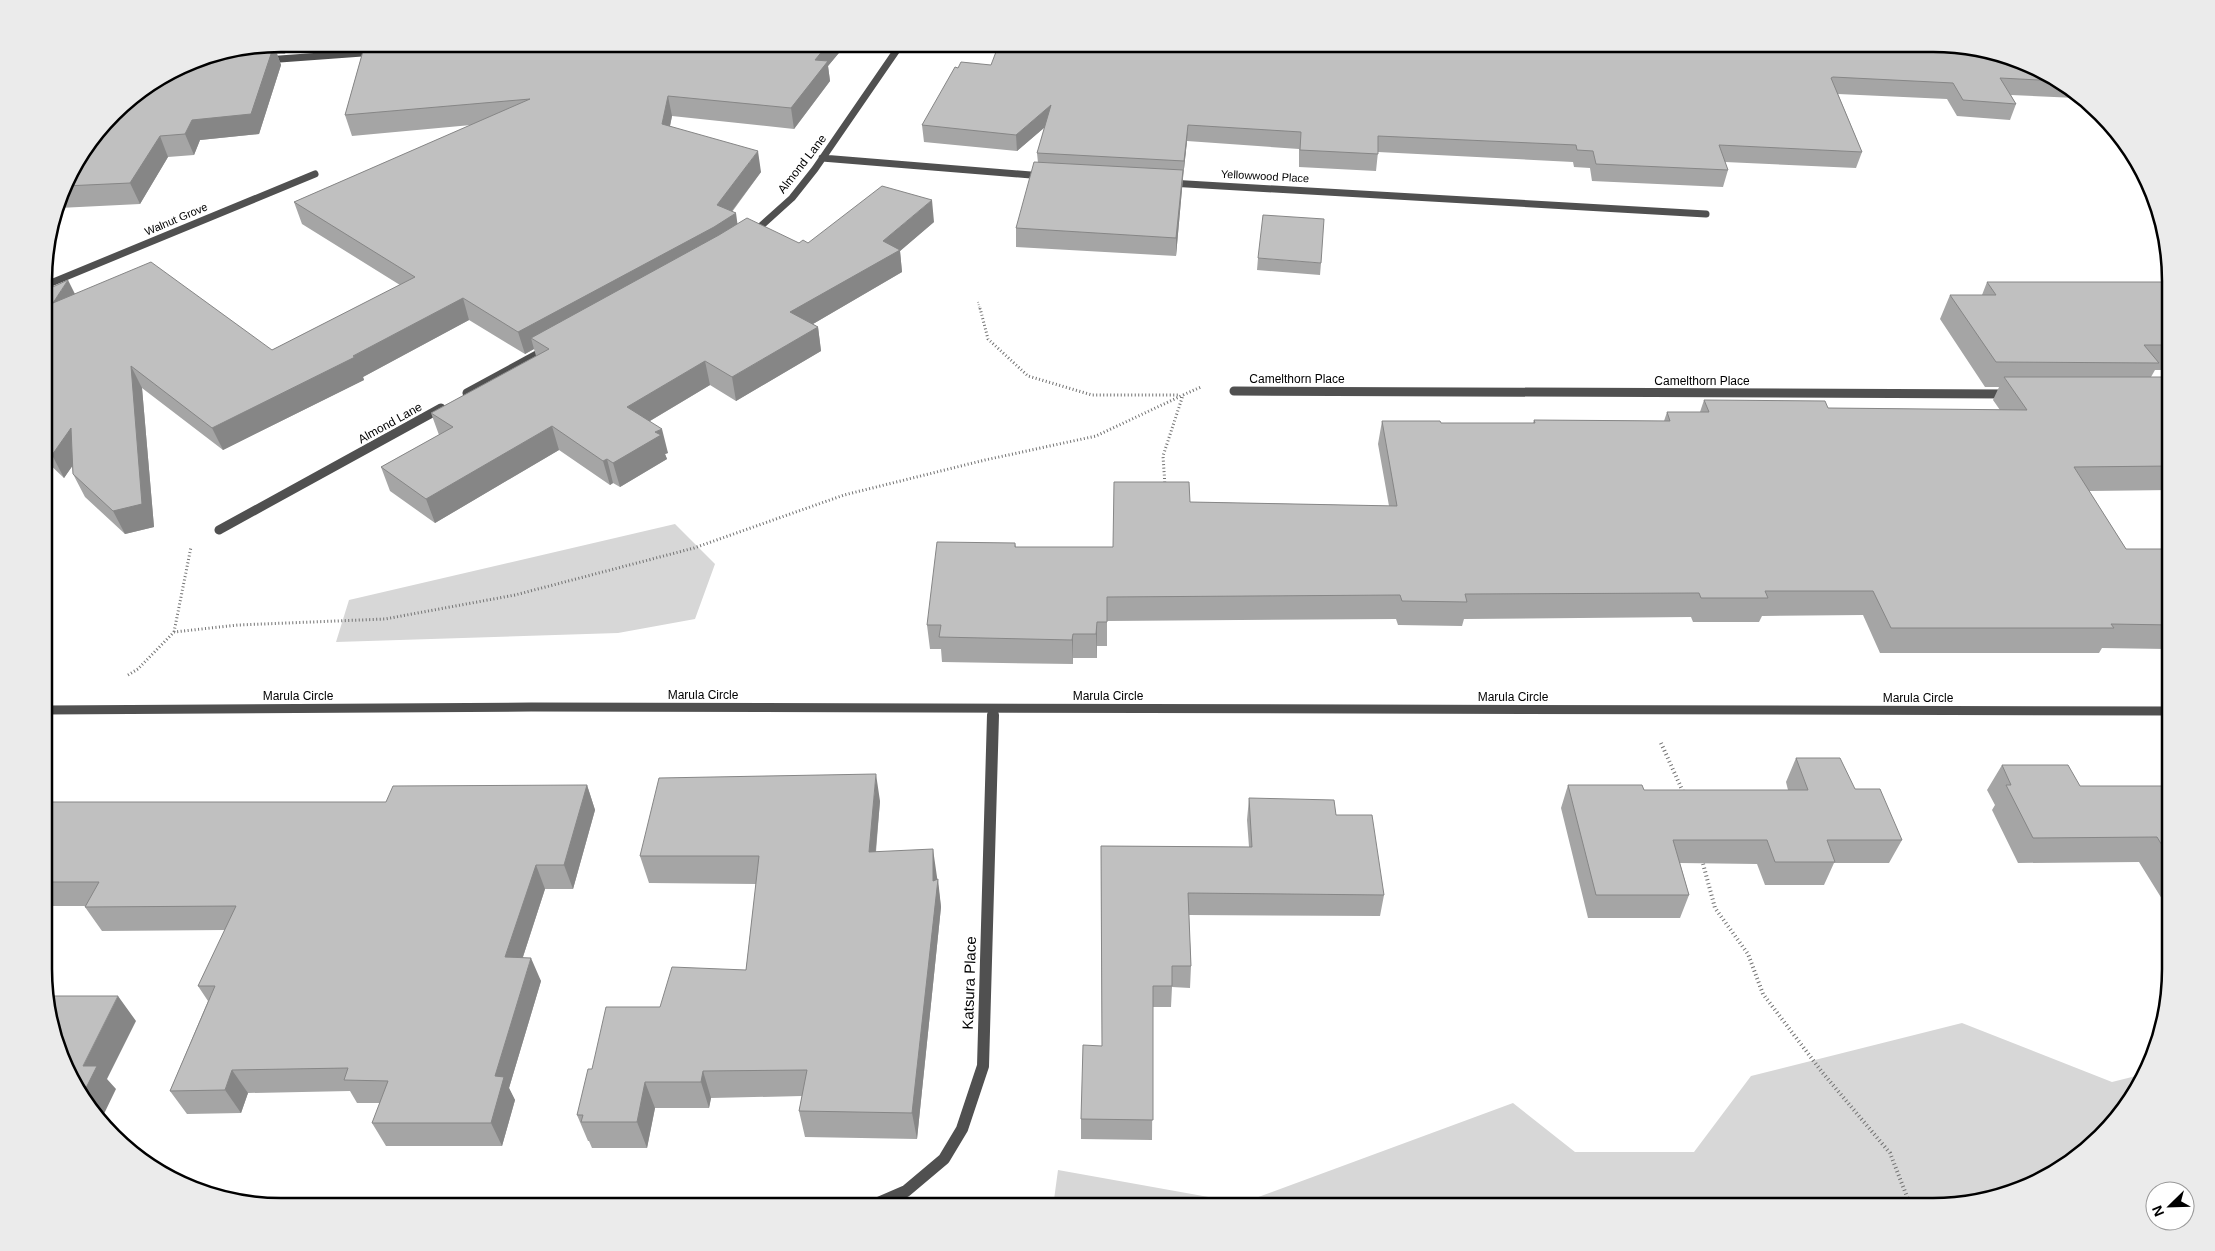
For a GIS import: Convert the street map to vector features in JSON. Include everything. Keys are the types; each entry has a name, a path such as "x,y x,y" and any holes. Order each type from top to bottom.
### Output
{"street":[{"path":"260,61 373,52"},
{"name":"Almond Lane","path":"742,240 792,198 895,52"},
{"path":"822,158 1056,178"},
{"name":"Walnut Grove","path":"52,283 315,174"},
{"name":"Yellowwood Place","path":"1165,183 1706,214"},
{"path":"462,396 557,344"},
{"name":"Camelthorn Place","path":"1234,391 2022,394"},
{"name":"Almond Lane","path":"219,530 453,401"},
{"name":"Marula Circle","path":"52,710 531,707 2162,711"},
{"name":"Katsura Place","path":"890,1198 906,1191 944,1159 962,1129 983,1066 993,708"}],"path":[{"path":"174,632 238,625 385,619 515,595 694,548 844,496 1096,436 1183,395 1092,395 1028,376 988,339 978,302"},
{"path":"126,677 138,669 174,632 192,545 219,530"},
{"path":"1647,710 1684,795"},
{"path":"1700,852 1716,908 1748,954 1763,994 1822,1072 1890,1153 1908,1198"}],"shaded area":[{"path":"675,524 715,564 695,619 618,633 336,642 349,600"},
{"path":"1962,1023 2112,1082 2136,1076 2124,1097 2106,1120 2084,1142 2061,1160 2021,1181 1993,1191 1963,1197 1256,1198 1513,1103 1575,1152 1694,1152 1751,1076"},
{"path":"1058,1170 1214,1198 1054,1198"}],"building":[{"path":"363,52 822,52 815,60 828,61 791,108 668,96 662,124 758,151 717,205 736,213 714,227 518,332 463,298 353,356 355,357 212,428 131,366 142,504 113,511 73,474 71,428 52,455 52,287 68,280 53,303 151,262 272,350 415,277 294,202 530,99 345,115"},
{"path":"996,52 1933,52 1963,54 1993,60 2043,80 2000,78 2016,104 1963,100 1953,83 1833,77 1831,78 1862,152 1719,145 1728,170 1596,164 1593,151 1577,150 1576,145 1378,136 1378,154 1300,150 1301,132 1188,125 1184,161 1037,153 1051,105 1016,135 922,125 955,67 958,68 961,62 991,65"},
{"path":"271,53 251,114 192,120 185,134 160,136 130,183 74,186 91,154 109,131 131,109 154,91 180,76 222,60 252,54"},
{"path":"1034,162 1183,170 1176,238 1016,228"},
{"path":"882,186 932,200 883,241 900,250 790,312 818,327 732,377 705,361 627,407 662,429 655,432 661,435 613,463 607,459 603,461 552,426 426,499 381,467 453,427 431,413 549,349 531,338 747,218 799,243 803,240 808,243"},
{"path":"1263,215 1324,219 1321,263 1258,258"},
{"path":"1987,282 2162,282 2162,345 2144,345 2159,363 1996,362 1950,295 1996,295"},
{"path":"2004,377 2162,377 2162,466 2074,467 2126,549 2162,549 2162,625 2111,624 2114,628 1891,628 1873,591 1765,591 1768,598 1701,598 1699,593 1465,594 1467,602 1402,601 1400,595 1107,597 1107,622 1097,622 1096,634 1073,634 1072,640 939,637 941,625 927,625 937,542 1015,543 1015,547 1113,547 1114,482 1189,482 1190,502 1397,506 1382,421 1535,423 1534,420 1670,421 1667,412 1709,412 1704,400 1825,401 1828,408 2027,410"},
{"path":"1796,758 1840,758 1855,789 1880,789 1902,840 1827,840 1835,862 1775,862 1767,840 1673,840 1689,895 1596,895 1568,785 1642,785 1644,790 1808,790"},
{"path":"2002,765 2068,765 2080,786 2162,786 2162,845 2157,837 2033,838 2006,785 2011,785"},
{"path":"876,774 869,852 933,849 933,881 938,879 912,1113 799,1111 807,1070 703,1071 701,1082 645,1082 637,1122 581,1122 583,1115 577,1115 588,1069 592,1069 606,1007 660,1007 672,967 746,970 759,856 640,856 659,778"},
{"path":"587,785 564,865 536,865 505,957 531,958 495,1076 504,1077 491,1123 372,1123 388,1081 344,1080 348,1068 232,1070 225,1090 170,1091 215,986 198,986 236,906 85,907 99,882 52,882 52,802 386,802 393,786"},
{"path":"1249,798 1334,800 1336,815 1372,815 1384,895 1188,893 1191,966 1172,966 1172,986 1153,986 1153,1120 1081,1119 1083,1045 1102,1046 1101,846 1252,847"},
{"path":"54,996 118,996 83,1066 97,1066 86,1088 76,1071 60,1029"}]}
